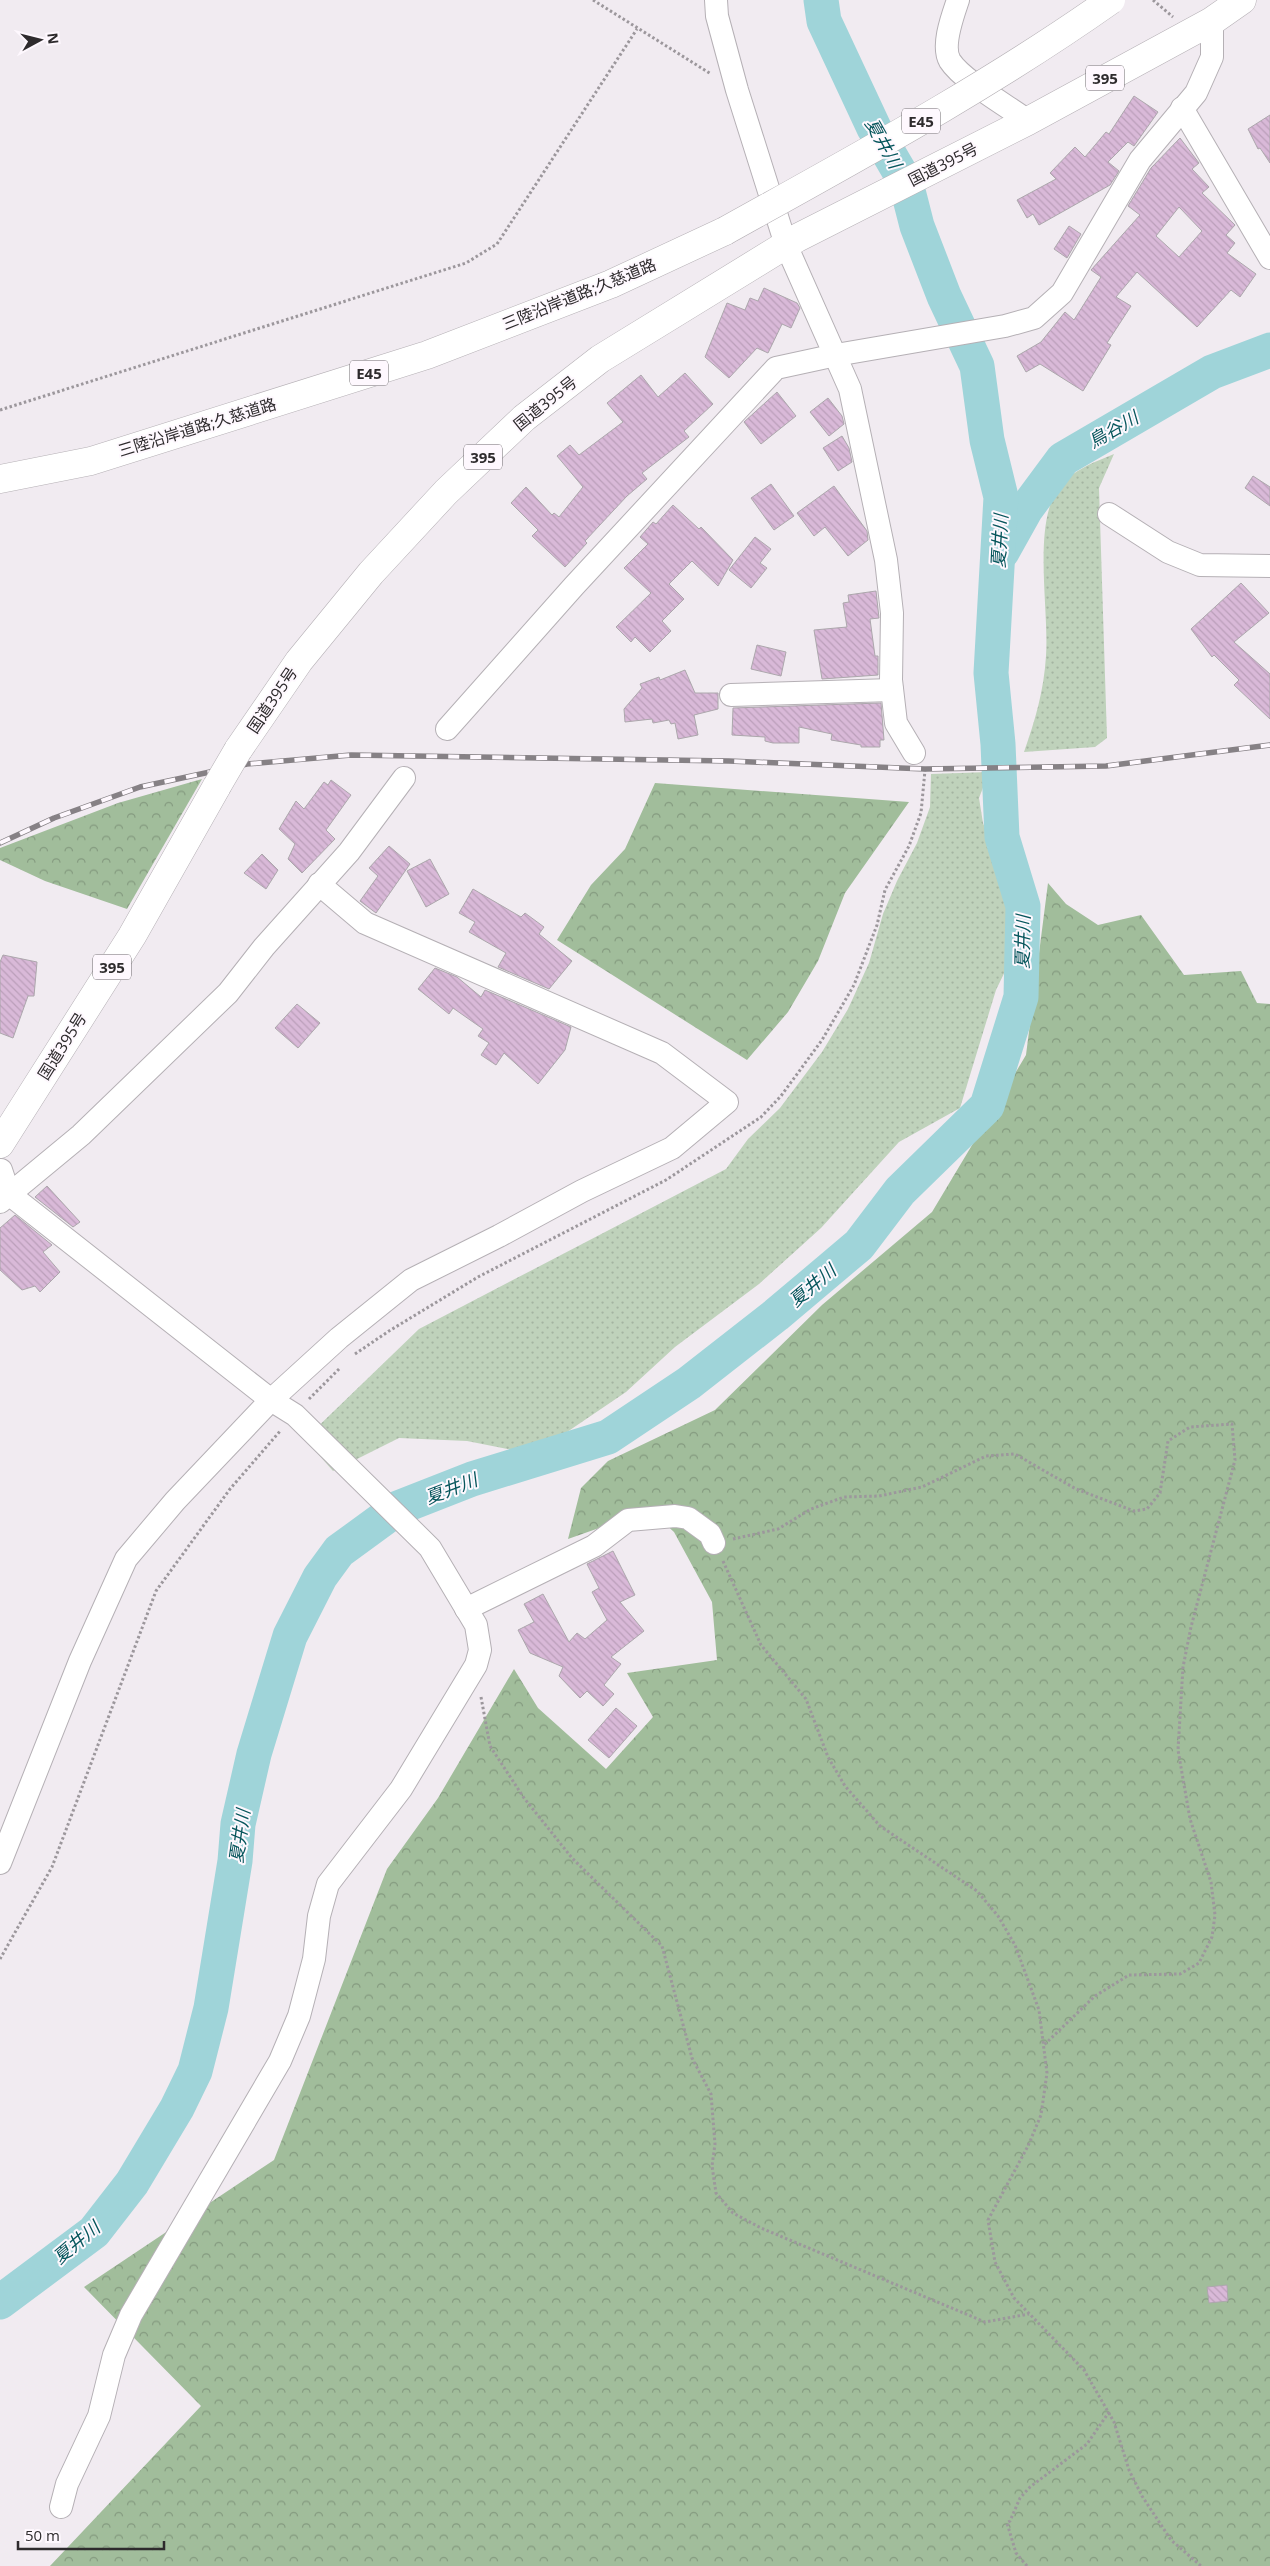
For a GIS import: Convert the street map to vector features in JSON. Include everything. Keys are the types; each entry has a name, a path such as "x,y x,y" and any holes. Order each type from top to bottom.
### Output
{"highway":[{"name":"三陸沿岸道路;久慈道路","path":"0,479 91,461 427,355 611,284 725,232 944,108 1064,34 1111,0"},
{"name":"国道395号","path":"1,1157 132,936 238,750 299,661 371,573 446,492 524,418 600,359 792,241 1028,120 1212,21 1242,0"}],"street":[{"path":"716,0 717,16 737,90 792,241 846,353 850,390 886,560 892,613 892,690 896,723 920,761"},
{"path":"958,0 947,45 950,60 966,76 1028,120"},
{"path":"447,729 574,586 776,368 846,353 1005,326 1034,318 1062,292 1140,160 1196,93 1212,57 1212,21"},
{"path":"1182,108 1270,258"},
{"path":"1109,514 1168,552 1200,565 1270,566"},
{"path":"732,695 892,690"},
{"path":"4,1198 81,1135 228,992 319,884 349,852 404,778"},
{"path":"0,1863 80,1661 126,1559 175,1501 271,1400 339,1338 410,1280 499,1236 582,1191 672,1148 727,1102 662,1053 365,923 319,884"},
{"path":"1,1157 4,1198 271,1400 295,1415 430,1548 476,1625 480,1650 476,1665 401,1789 328,1884 319,1916 314,1960 299,2016 280,2061 131,2315 114,2355 99,2416 67,2484 61,2507"},
{"path":"461,1601 594,1546 628,1520 675,1516 688,1518 710,1534 714,1543"}],"path":[{"path":"593,0 637,30 737,90"},
{"path":"0,410 466,264 497,244 637,30"},
{"path":"351,1357 389,1331 478,1277 666,1180 761,1116 781,1096 822,1040 854,985 877,925 885,890 909,846 921,813 920,761"},
{"path":"0,1959 52,1867 156,1590 230,1489 295,1415 345,1363"},
{"path":"1044,2044 1094,1996 1129,1975 1180,1974 1199,1963 1212,1937 1215,1915 1211,1882 1190,1818 1178,1750 1183,1667 1191,1627 1235,1460 1232,1424 1190,1427 1168,1441 1160,1493 1147,1509 1134,1511 1093,1496 1015,1454 986,1456 922,1487 879,1496 844,1497 810,1509 778,1529 714,1543 761,1645 806,1699 828,1757 844,1786 880,1826 977,1891 998,1916 1015,1945 1039,2010 1047,2073 1041,2115 1028,2146 988,2220 995,2262 1014,2298 1084,2370 1109,2411 1129,2470 1142,2496 1171,2540 1202,2566"},
{"path":"476,1665 490,1746 519,1790 572,1858 662,1946 692,2058 711,2094 715,2144 712,2166 716,2193 733,2213 761,2228 985,2322 1029,2314"},
{"path":"1027,2566 1016,2553 1007,2523 1010,2521 1020,2498 1030,2487 1087,2444 1109,2411"}],"green space":[{"path":"1114,454 1099,488 1107,738 1095,747 1024,752 1032,729 1045,669 1044,550 1045,529 1049,510 1055,494 1066,480 1081,469"},
{"path":"989,772 979,798 983,823 1011,896 1013,955 996,990 960,1108 899,1142 821,1228 759,1284 675,1347 626,1392 542,1449 518,1451 467,1441 399,1438 333,1471 305,1439 419,1329 726,1169 748,1139 780,1108 822,1052 848,1009 869,963 883,914 897,881 917,843 930,807 931,774"},
{"path":"202,779 127,909 45,881 0,860 0,848 118,803"},
{"path":"655,783 909,802 845,893 818,961 788,1012 747,1060 557,940 591,885 625,849"},
{"path":"1048,883 1066,904 1098,925 1141,915 1184,975 1241,971 1257,1003 1270,1004 1270,2566 50,2566 201,2406 84,2287 274,2160 387,1869 438,1798 514,1669 538,1708 606,1769 653,1717 627,1673 717,1660 712,1602 674,1532 650,1510 568,1539 581,1488 608,1461 715,1410 822,1305 932,1212 1026,1055"}],"building":[{"path":"1134,96 1158,112 1134,146 1128,142 1108,162 1119,171 1110,185 1039,225 1033,214 1027,218 1017,200 1056,179 1050,173 1075,147 1085,157 1106,132 1109,134"},
{"path":"1270,115 1270,163 1260,148 1258,149 1248,129"},
{"path":"1180,138 1199,163 1192,169 1209,187 1202,193 1235,225 1226,235 1235,243 1227,253 1256,274 1240,297 1231,290 1197,327 1137,272 1116,297 1131,306 1107,343 1111,345 1083,391 1040,364 1026,372 1017,356 1041,342 1065,312 1074,320 1101,277 1091,270 1140,215 1128,206 1151,168","holes":["1179,207 1202,231 1179,257 1156,236"]},
{"path":"1069,226 1081,234 1067,258 1054,249"},
{"path":"764,288 797,303 800,308 791,328 782,324 768,353 757,348 729,378 705,357 727,303 745,310 750,298 758,301"},
{"path":"685,373 713,404 684,431 689,437 642,473 647,479 627,496 585,541 587,543 565,567 532,536 538,530 511,503 526,487 552,515 554,513 559,517 583,487 557,456 570,445 579,455 623,422 607,403 641,375 658,397"},
{"path":"777,392 796,416 761,444 744,422"},
{"path":"828,398 842,416 844,424 829,436 810,412"},
{"path":"842,436 849,448 852,462 838,471 823,448"},
{"path":"1253,476 1270,487 1270,506 1245,488"},
{"path":"771,484 794,516 774,530 751,498"},
{"path":"834,486 867,531 868,540 848,556 825,527 814,536 797,513"},
{"path":"673,505 699,529 701,527 733,560 718,586 692,561 669,584 684,599 662,621 671,631 650,652 635,637 631,642 616,627 651,593 624,568 648,544 640,537 653,522 656,524"},
{"path":"755,537 771,549 760,563 767,568 751,588 729,570"},
{"path":"1241,583 1269,613 1234,642 1270,674 1270,719 1234,685 1239,680 1214,655 1212,657 1191,629"},
{"path":"876,591 879,618 870,619 875,656 878,656 878,675 822,679 814,630 847,627 843,603 849,602 848,595"},
{"path":"757,645 786,652 781,676 751,669"},
{"path":"685,670 695,693 718,693 718,709 694,715 698,735 678,739 675,723 671,724 669,720 653,723 652,719 625,722 624,709 642,688 640,684 659,677 660,680"},
{"path":"881,703 884,740 880,740 880,747 861,747 861,745 831,740 832,734 799,727 799,743 773,743 765,741 765,737 732,735 733,708"},
{"path":"331,780 351,795 326,830 335,839 302,873 288,859 295,844 279,829 296,801 304,809 324,782 328,785"},
{"path":"389,846 410,864 376,913 360,901 378,876 369,868"},
{"path":"262,854 278,870 266,889 244,873"},
{"path":"430,859 449,894 426,907 407,871"},
{"path":"473,889 521,917 525,913 544,927 539,934 572,961 549,989 498,967 506,953 469,932 475,922 459,913"},
{"path":"3,955 37,962 34,996 28,996 13,1038 0,1033 0,962"},
{"path":"435,968 457,977 481,997 485,990 571,1027 565,1050 538,1084 504,1053 496,1065 481,1055 489,1043 478,1036 483,1029 453,1008 449,1014 418,989"},
{"path":"297,1004 320,1023 298,1048 275,1028"},
{"path":"47,1186 80,1222 73,1227 35,1197"},
{"path":"15,1215 52,1245 43,1252 60,1272 40,1292 35,1286 22,1290 0,1270 0,1228"},
{"path":"613,1551 635,1595 620,1602 644,1631 611,1657 621,1664 604,1685 614,1694 603,1706 587,1691 580,1698 559,1676 563,1667 530,1653 518,1630 534,1622 524,1604 543,1594 569,1642 577,1633 585,1639 607,1620 592,1592 599,1588 587,1564"},
{"path":"616,1708 637,1726 609,1758 588,1740"},
{"path":"1227,2285 1228,2301 1209,2303 1207,2287"}],"waterway":[{"name":"夏井川","path":"0,2302 94,2232 132,2183 177,2108 195,2071 211,2008 235,1861 238,1824 254,1754 290,1636 320,1577 339,1551 398,1508 472,1479 608,1437 689,1383 776,1315 859,1245 900,1191 987,1106 1021,997 1023,906 1002,837 998,744 991,673 1001,497 987,440 977,366 944,296 917,226 906,183 874,128 824,21 821,0"},
{"name":"鳥谷川","path":"1002,552 1026,509 1063,459 1212,372 1270,350"}],"railway":[{"path":"0,843 54,818 140,787 247,764 351,755 729,761 925,769 1106,766 1270,745"}]}
